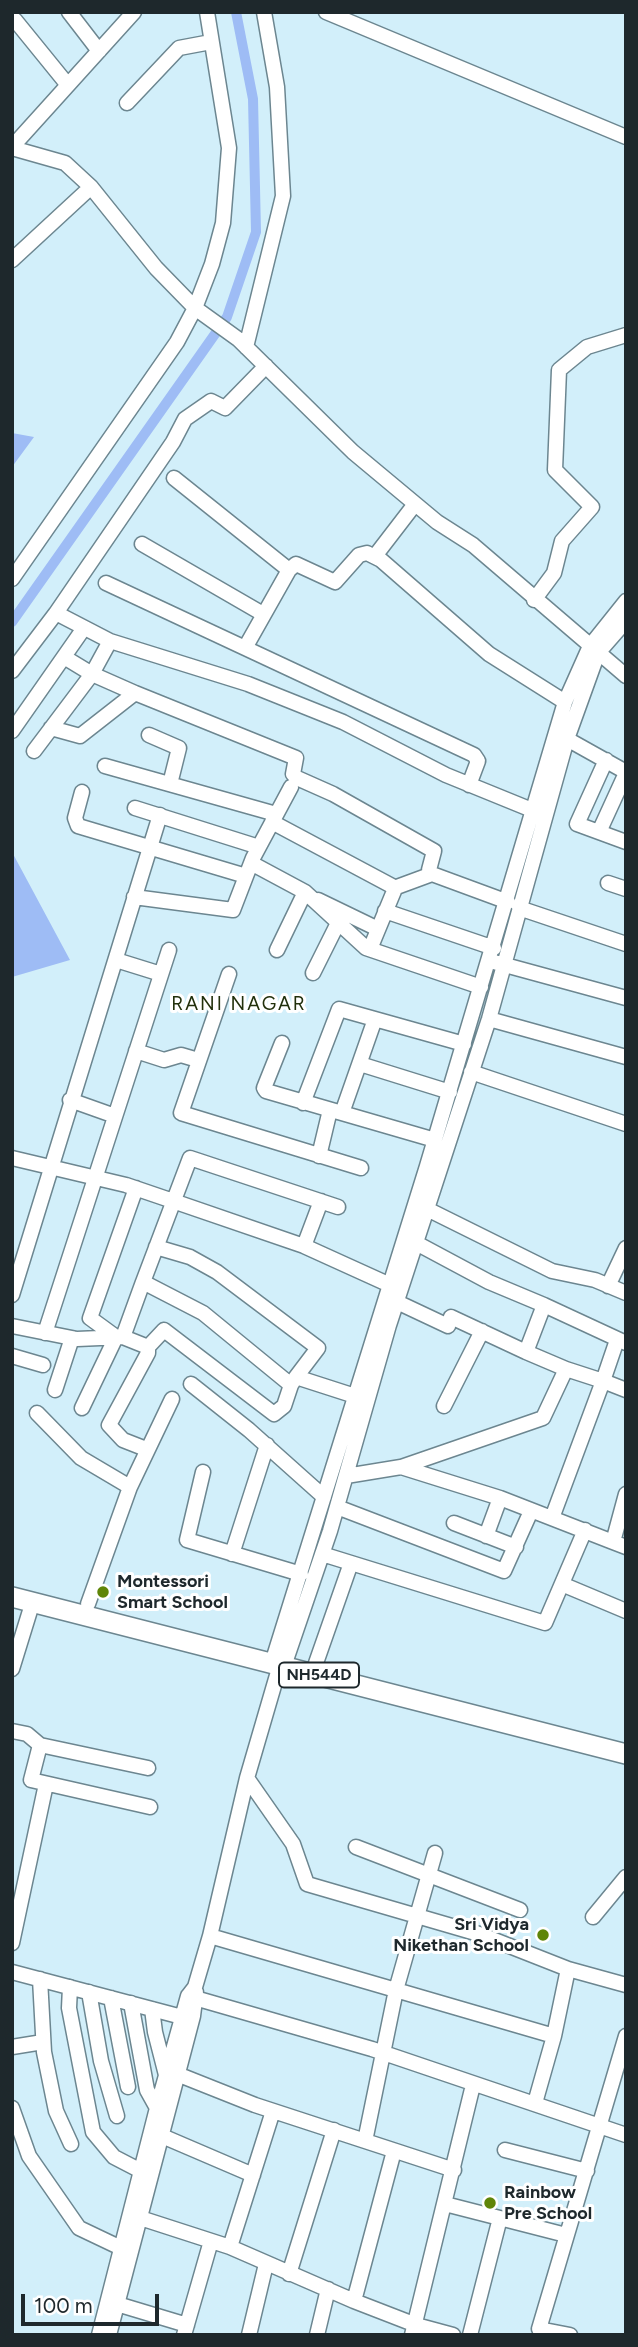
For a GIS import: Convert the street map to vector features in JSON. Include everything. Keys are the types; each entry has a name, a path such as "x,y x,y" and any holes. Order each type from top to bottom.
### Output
{"highway":[{"name":"NH544D","path":"12,1584 280,1661 316,1663 568,1733 626,1754"},
{"name":"NH544D","path":"12,1597 568,1733 626,1742"}],"street":[{"path":"69,12 99,51"},
{"path":"12,579 177,342 195,308 223,223 229,148 206,12"},
{"path":"242,343 283,196 277,87 264,12"},
{"path":"326,12 626,137"},
{"path":"131,13 12,148 65,163 91,187 156,268 195,308 242,343 353,452 415,503 473,545 534,600 626,676"},
{"path":"17,18 66,84"},
{"path":"127,103 179,48 211,42"},
{"path":"12,260 91,187"},
{"path":"534,600 554,573 562,541 592,507 555,470 559,370 591,345 626,335"},
{"path":"12,671 56,613 173,442 185,419 211,401 225,408 266,366"},
{"path":"174,478 289,570"},
{"path":"375,555 415,503"},
{"path":"142,544 263,614"},
{"path":"244,648 289,570 300,564 335,582 359,555 375,555 489,654 565,702"},
{"path":"106,583 477,757 469,785"},
{"path":"513,905 532,810 565,702 594,649 626,601"},
{"path":"56,613 110,641 248,684 319,713 469,785 532,810"},
{"path":"109,2335 135,2216 210,1936 247,1778 324,1497 481,987 495,957 513,905 594,649 626,621"},
{"path":"12,731 85,628"},
{"path":"34,751 92,674 110,641"},
{"path":"64,657 92,674 135,693 297,758 293,773 297,778 333,794 434,851 429,870 432,874 626,944"},
{"path":"51,728 80,736 135,693"},
{"path":"149,735 180,748 170,784"},
{"path":"567,739 626,772 599,832"},
{"path":"606,760 577,824 599,832 624,836"},
{"path":"105,766 274,818 394,888"},
{"path":"134,897 232,911 248,870 291,787"},
{"path":"82,792 76,824 150,847 248,870 307,894 378,929"},
{"path":"135,808 259,847"},
{"path":"12,1295 70,1100 160,816"},
{"path":"370,949 394,888 432,874"},
{"path":"608,883 626,889"},
{"path":"307,894 337,925 370,949 481,987"},
{"path":"277,950 307,894"},
{"path":"385,911 495,957 626,998"},
{"path":"313,973 337,925"},
{"path":"45,1334 169,950"},
{"path":"280,1661 322,1554 397,1302 489,1019 495,957"},
{"path":"116,960 161,974"},
{"path":"229,974 181,1113 361,1168"},
{"path":"303,1103 338,1010 464,1044"},
{"path":"489,1019 626,1057"},
{"path":"319,1156 336,1112 360,1064 375,1020"},
{"path":"282,1043 264,1090 435,1140"},
{"path":"136,1051 164,1060 181,1055 198,1060"},
{"path":"360,1064 450,1091"},
{"path":"471,1072 626,1124"},
{"path":"70,1100 115,1116"},
{"path":"12,1158 136,1188 304,1246 390,1285"},
{"path":"82,1408 120,1337 187,1161 192,1158 338,1207"},
{"path":"136,1188 90,1318 120,1337 148,1347"},
{"path":"304,1246 321,1201"},
{"path":"427,1209 552,1270 595,1280 626,1293"},
{"path":"418,1244 489,1282 622,1342 603,1381 552,1518"},
{"path":"146,1448 123,1440 109,1423 148,1353 148,1347 164,1330 274,1414 284,1406 294,1381 318,1348 217,1272 191,1257 156,1247"},
{"path":"608,1286 626,1248"},
{"path":"143,1282 203,1313 294,1381 355,1396"},
{"path":"397,1302 448,1326 451,1317 566,1369 626,1390"},
{"path":"526,1352 544,1305"},
{"path":"12,1326 72,1338 120,1337"},
{"path":"444,1406 482,1331"},
{"path":"55,1390 72,1338"},
{"path":"12,1356 43,1365"},
{"path":"346,1476 401,1467 543,1418 566,1369"},
{"path":"191,1384 267,1445 324,1497"},
{"path":"88,1604 130,1487 146,1448 172,1399"},
{"path":"37,1413 81,1458 130,1487"},
{"path":"232,1554 267,1445"},
{"path":"401,1467 500,1498 619,1544 626,1494"},
{"path":"203,1472 186,1538 301,1574"},
{"path":"486,1536 500,1498"},
{"path":"337,1507 502,1570 506,1569 531,1511"},
{"path":"454,1524 516,1547"},
{"path":"322,1554 541,1623 547,1621 585,1530"},
{"path":"316,1663 351,1563"},
{"path":"564,1585 626,1611"},
{"path":"12,1669 33,1601"},
{"path":"12,1731 27,1734 40,1745 148,1768"},
{"path":"40,1745 31,1780 150,1807"},
{"path":"247,1778 293,1844 307,1884 479,1934 568,1969 626,1985"},
{"path":"12,1943 17,1893 46,1784"},
{"path":"356,1847 520,1910"},
{"path":"365,2141 396,1990 435,1853"},
{"path":"593,1917 626,1877"},
{"path":"210,1936 554,2036"},
{"path":"535,2103 554,2036 568,1969"},
{"path":"12,1972 182,2017"},
{"path":"40,1979 43,2042 57,2111 71,2144"},
{"path":"70,1987 69,2008 93,2132 114,2157 141,2171"},
{"path":"89,1992 101,2062 117,2116"},
{"path":"99,2335 121,2248 135,2216 141,2171 156,2134 157,2108 172,2075 182,2017 194,1994"},
{"path":"194,1994 383,2053 626,2135"},
{"path":"111,1998 128,2087"},
{"path":"131,2003 147,2090 157,2108"},
{"path":"152,2009 155,2032 172,2075 454,2170"},
{"path":"570,2335 538,2329 601,2127 626,2036"},
{"path":"12,2047 43,2042"},
{"path":"414,2330 472,2085"},
{"path":"12,2108 16,2133 79,2228 121,2248"},
{"path":"230,2247 273,2110"},
{"path":"289,2274 334,2130"},
{"path":"156,2134 254,2175"},
{"path":"505,2150 587,2172"},
{"path":"354,2301 394,2151"},
{"path":"445,2204 566,2235"},
{"path":"135,2216 230,2247 414,2330 453,2335"},
{"path":"470,2335 500,2218"},
{"path":"117,2304 186,2330 211,2241"},
{"path":"249,2335 266,2264"},
{"path":"317,2335 328,2289"}],"water":[{"path":"12,433 34,437 12,467"},
{"path":"12,852 70,960 12,977"}],"waterway":[{"path":"12,622 227,317 256,232 253,99 236,12"}],"place":[{"name":"Montessori Smart School","path":"103,1592"},
{"name":"Sri Vidya Nikethan School","path":"543,1935"},
{"name":"Rainbow Pre School","path":"490,2203"}],"district":[{"name":"RANI NAGAR","path":"239,1004"}]}
